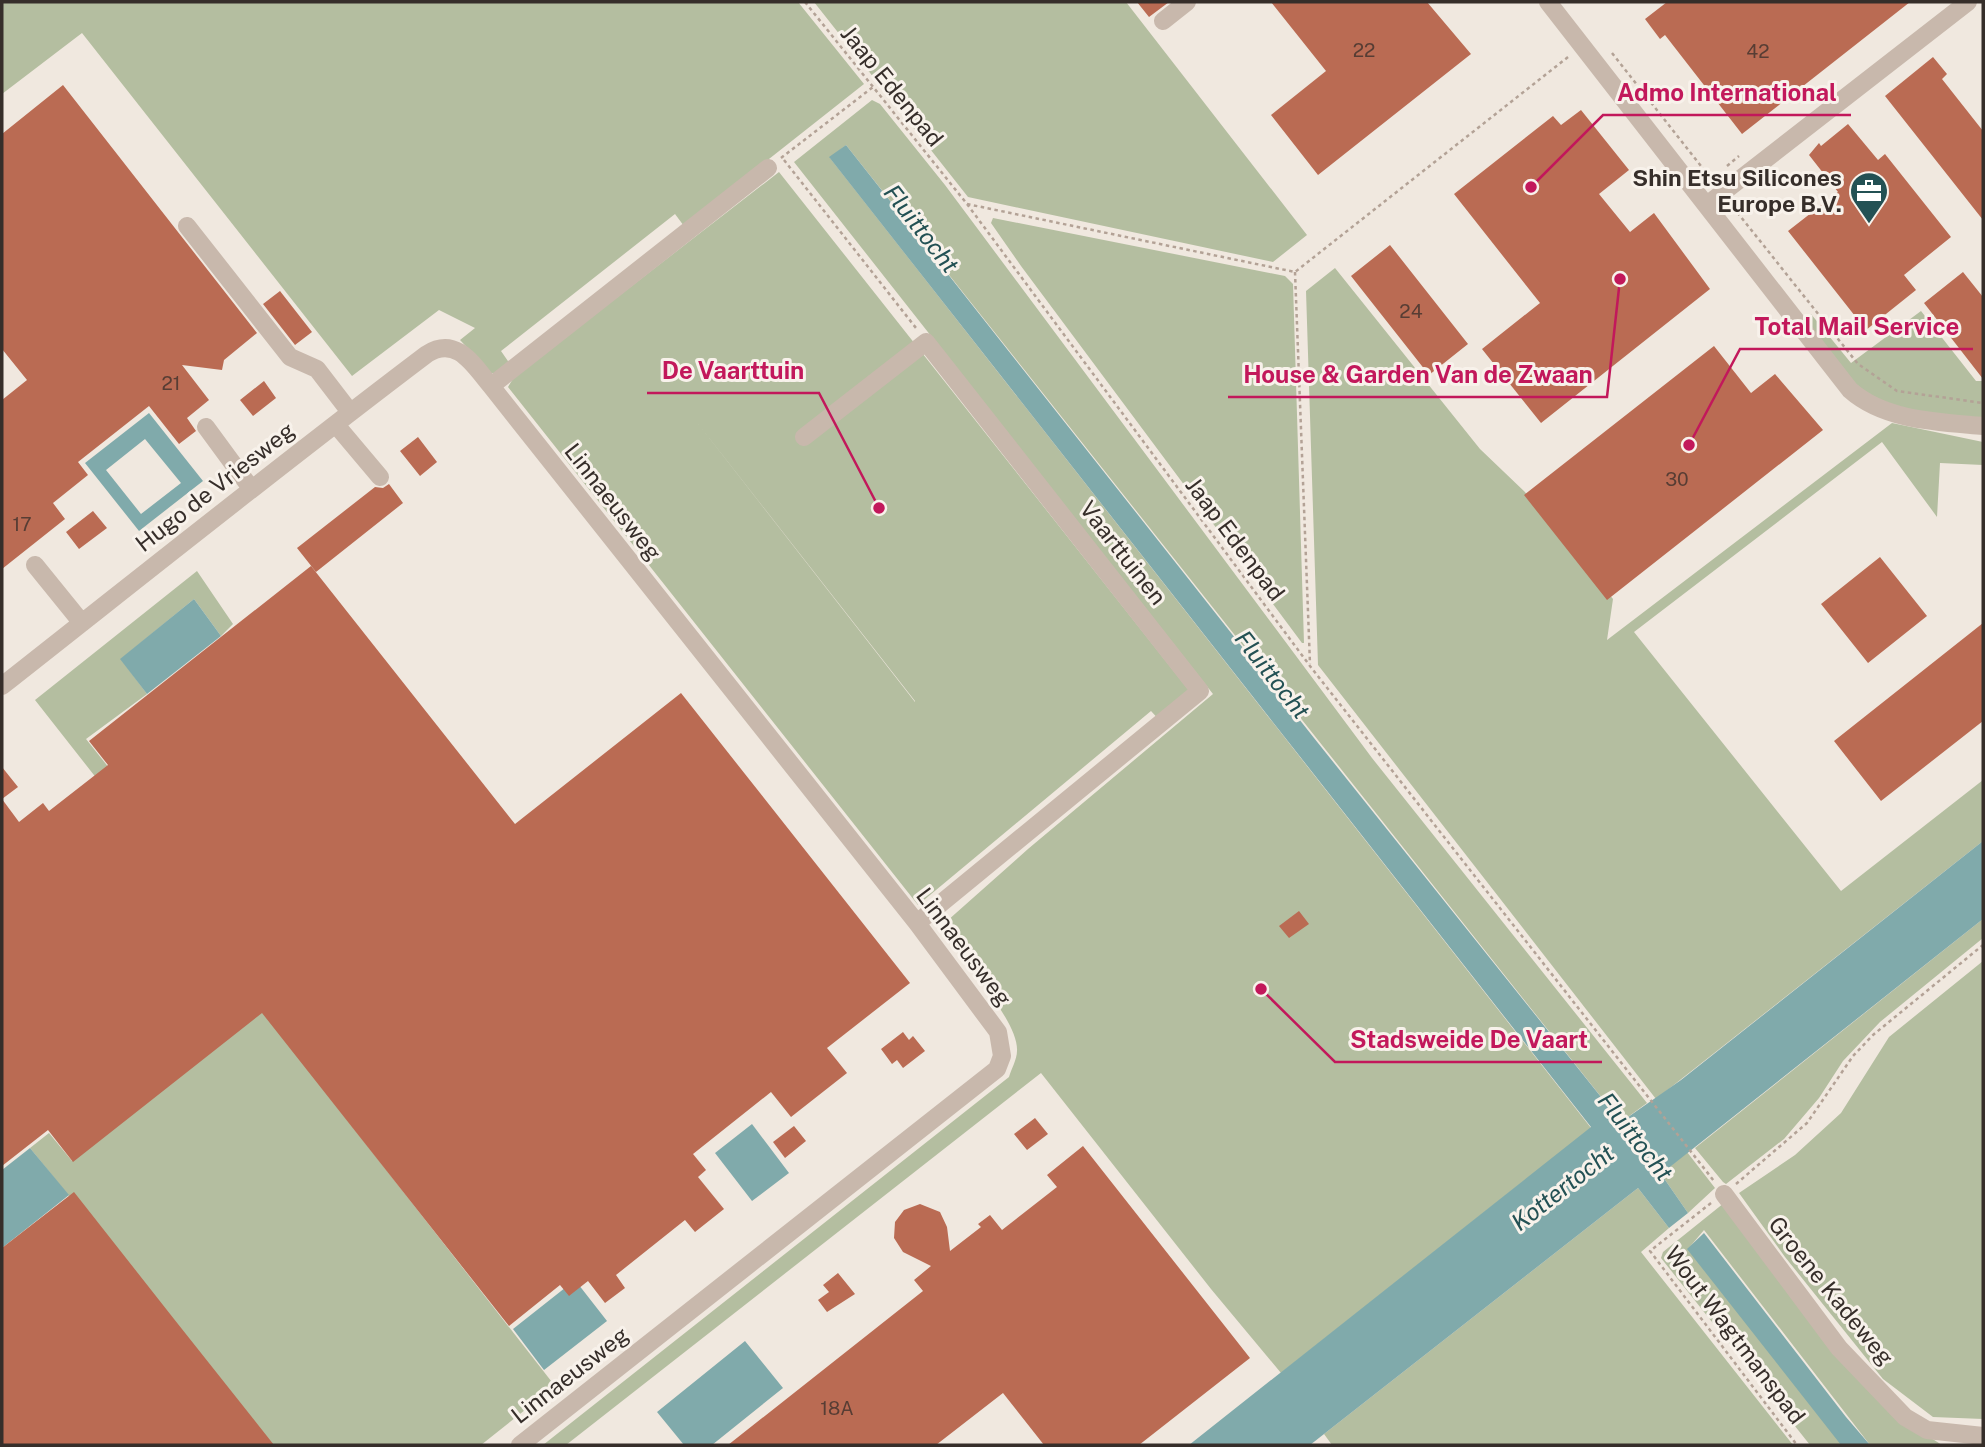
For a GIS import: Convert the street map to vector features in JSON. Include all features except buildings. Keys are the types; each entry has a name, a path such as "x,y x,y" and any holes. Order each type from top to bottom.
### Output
{"street":[{"path":"1163,22 1187,2"},
{"path":"1548,2 1715,199 1798,324 1862,400 1920,420 1983,426"},
{"path":"1715,199 1968,2"},
{"path":"491,386 775,163"},
{"path":"187,226 290,357 317,369 350,412"},
{"path":"804,437 926,342"},
{"name":"Vaarttuinen","path":"917,923 1199,691 926,342"},
{"name":"Hugo de Vriesweg","path":"2,687 250,487 337,426 350,412 433,351 453,348 466,355"},
{"name":"Linnaeusweg","path":"466,355 917,923 998,1032 1002,1056 997,1069 520,1445"},
{"path":"337,426 380,477"},
{"path":"206,427 250,487"},
{"path":"35,565 82,623"},
{"name":"Groene Kadeweg","path":"1722,1192 1839,1348 1905,1417 1927,1430 1983,1436"}],"path":[{"name":"Jaap Edenpad","path":"805,2 967,204 1310,666 1722,1192"},
{"path":"1605,45 1715,199 1858,364 1896,391 1983,403"},
{"path":"967,204 1295,272 1583,46"},
{"path":"873,87 775,163 926,342"},
{"path":"1295,272 1310,666"},
{"name":"Wout Wagtmanspad","path":"1797,1445 1650,1251 1807,1123 1853,1056 1873,1035 1983,945"}],"green space":[{"path":"2,2 798,2 864,84 684,226 675,214 501,351 510,364 496,373 491,373 460,340 475,328 439,310 352,376 82,33 2,94"},
{"path":"814,2 1126,2 1307,235 1273,262 968,197"},
{"path":"872,100 880,104 945,185 1372,758 1647,1103 1621,1122 846,145 830,158 1591,1128 1281,1373 1211,1289 1041,1073 566,1445 543,1445 1009,1077 1017,1051 1008,1023 986,988 938,929 1028,849 1213,694 794,162"},
{"path":"779,172 1195,698 1163,724 1151,711 918,905 508,387 514,377","holes":["696,421 915,701 915,702"]},
{"path":"993,218 1285,276 1293,284 1304,643 1021,266 991,223"},
{"path":"1335,268 1480,449 1529,496 1613,599 1607,640 1892,423 1983,442 1983,465 1940,463 1937,517 1882,442 1634,632 1841,891 1983,780 1983,841 1656,1099 1318,665 1306,291"},
{"path":"1921,311 1976,381 1983,381 1983,420 1912,410 1879,399 1842,373 1800,320 1811,314 1851,363"},
{"path":"197,571 233,624 221,636 194,599 121,659 147,694 86,739 298,1005 273,1025 555,1386 481,1445 271,1445 30,1148 49,1133 72,1161 273,1003 35,700"},
{"path":"1983,919 1983,938 1880,1022 1843,1061 1819,1098 1784,1139 1726,1184 1723,1182 1695,1148"},
{"path":"1983,961 1983,1419 1933,1417 1883,1379 1785,1257 1739,1193 1795,1155 1841,1113 1889,1037"},
{"path":"1687,1152 1715,1188 1688,1213 1661,1174"},
{"path":"1638,1188 1669,1228 1641,1252 1793,1445 1332,1445 1324,1434"},
{"path":"1724,1203 1895,1415 1942,1445 1870,1445 1704,1230 1688,1249 1843,1445 1810,1445 1661,1258 1663,1252"}],"water":[{"path":"846,145 1621,1122 1681,1080 1983,841 1983,919 1661,1174 1688,1213 1669,1228 1638,1188 1310,1445 1189,1445 1591,1127 829,157"},
{"path":"149,413 203,481 139,531 85,463","holes":["145,439 181,483 141,514 106,470"]},
{"path":"194,599 221,636 147,694 120,659"},
{"path":"752,1124 789,1173 752,1201 715,1153"},
{"path":"30,1148 69,1195 2,1248 2,1170"},
{"path":"1704,1233 1870,1445 1841,1445 1687,1249"},
{"path":"575,1280 607,1321 544,1370 513,1329"},
{"path":"745,1341 783,1388 712,1445 684,1445 657,1412"}],"place":[{"name":"Admo International","path":"1531,187"},
{"name":"Shin Etsu Silicones Europe B.V.","path":"1869,225"},
{"name":"House & Garden Van de Zwaan","path":"1620,279"},
{"name":"Total Mail Service","path":"1689,445"},
{"name":"De Vaarttuin","path":"879,508"},
{"name":"Stadsweide De Vaart","path":"1261,989"}],"water label":[{"name":"Fluittocht","path":"921,229"},
{"name":"Fluittocht","path":"1272,675"},
{"name":"Fluittocht","path":"1635,1137"},
{"name":"Kottertocht","path":"1563,1188"}]}
